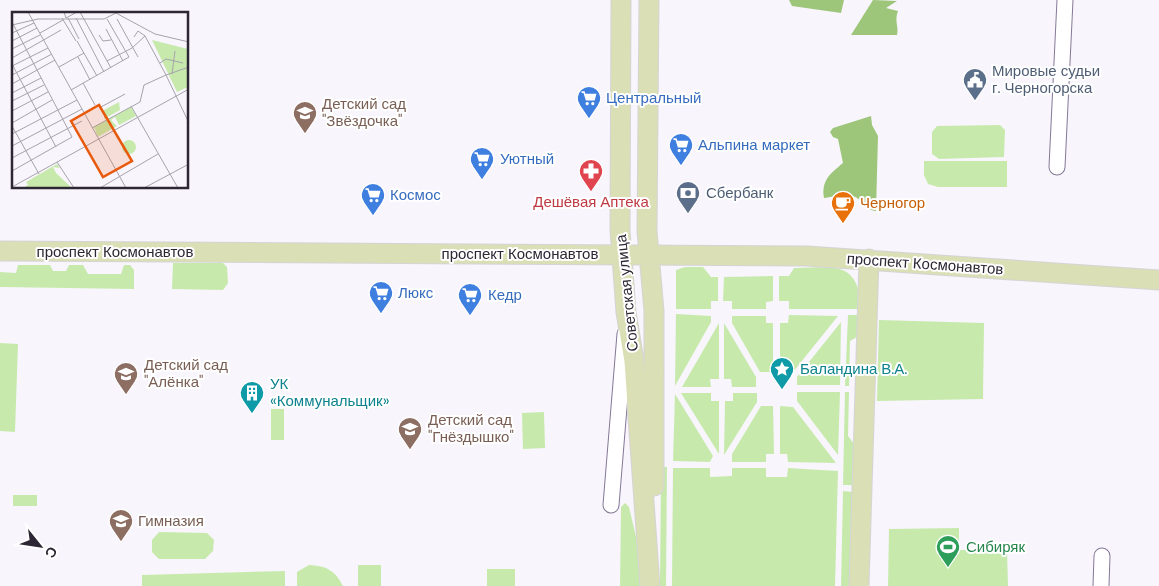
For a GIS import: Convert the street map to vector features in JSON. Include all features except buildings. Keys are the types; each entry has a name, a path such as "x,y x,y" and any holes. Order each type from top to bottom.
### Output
{"main road":[{"name":"Советская улица","path":"621,0 620,230 626,312 634,361 651,586"},
{"name":"Советская улица","path":"649,0 647,231 654,312 654,489 651,586"},
{"name":"проспект Космонавтов","path":"0,251 807,256 1159,280"},
{"path":"858,586 869,259"}],"street":[{"path":"1057,167 1065,0"},
{"path":"611,505 626,312"},
{"path":"1101,586 1102,556"}],"green space":[{"path":"789,0 844,0 841,13 792,6"},
{"path":"873,0 897,1 886,8 898,11 896,18 897,35 851,35"},
{"path":"871,116 872,125 878,136 876,211 869,209 856,197 842,195 824,198 823,192 828,178 843,163 838,139 833,137 830,132 833,128"},
{"path":"1000,125 1005,130 1004,157 939,159 932,154 932,132 937,126"},
{"path":"924,161 1007,161 1007,187 938,187 928,184 924,175"},
{"path":"173,263 223,263 227,267 228,283 223,290 172,289"},
{"path":"18,265 50,265 53,271 66,271 69,265 83,265 88,274 121,274 124,265 130,265 134,270 134,289 0,287 0,272 16,273"},
{"path":"685,267 703,267 711,277 718,277 718,301 711,301 711,309 676,309 676,270"},
{"path":"794,268 832,268 849,274 855,282 862,309 789,309 789,301 779,301 779,276 789,276"},
{"path":"773,276 773,301 766,302 766,309 732,309 732,301 723,301 724,277"},
{"path":"676,314 711,316 711,322 675,386"},
{"path":"789,315 838,316 793,372 780,371 780,323 788,323"},
{"path":"848,315 861,315 857,337 850,341 849,386 845,386"},
{"path":"732,316 766,316 766,323 773,323 773,372 760,372 732,323"},
{"path":"879,320 984,323 983,399 877,401"},
{"path":"841,322 840,385 797,385 797,377"},
{"path":"719,323 719,379 710,379 711,387 682,387"},
{"path":"724,323 756,377 756,387 732,387 731,379 724,379"},
{"path":"0,343 18,344 15,432 0,431"},
{"path":"797,392 840,392 838,455 797,401"},
{"path":"845,392 849,392 848,436 855,445 854,485 843,485"},
{"path":"681,393 711,393 711,401 719,401 719,454"},
{"path":"733,393 757,393 757,402 724,455 725,401 733,401"},
{"path":"675,394 713,456 710,462 673,461"},
{"path":"761,406 773,406 774,454 766,454 766,462 732,462 732,454"},
{"path":"780,406 793,407 836,463 788,462 787,454 780,454"},
{"path":"271,409 284,409 284,440 271,440"},
{"path":"544,412 545,448 523,449 522,413"},
{"path":"661,467 667,467 666,586 660,586"},
{"path":"673,468 710,468 710,477 732,476 732,468 766,468 766,477 787,477 788,468 838,471 835,586 672,586"},
{"path":"843,491 853,492 851,586 841,586"},
{"path":"13,495 37,495 37,506 13,506"},
{"path":"625,503 629,507 642,562 642,586 620,586 621,507"},
{"name":"Сибиряк","path":"959,528 959,550 1007,550 1008,586 888,586 889,529"},
{"path":"159,532 207,533 214,540 213,551 205,559 159,559 152,552 152,540"},
{"path":"309,565 320,566 329,570 337,576 343,586 297,586 297,572"},
{"path":"358,565 381,565 381,586 358,586"},
{"path":"487,569 515,569 515,586 487,586"},
{"path":"285,571 285,586 142,586 142,575"}],"place":[{"name":"Мировые судьи г. Черногорска","path":"975,101"},
{"name":"Центральный","path":"589,119"},
{"name":"Детский сад \"Звёздочка\"","path":"305,134"},
{"name":"Альпина маркет","path":"681,166"},
{"name":"Уютный","path":"482,180"},
{"name":"Дешёвая Аптека","path":"591,192"},
{"name":"Сбербанк","path":"688,214"},
{"name":"Космос","path":"373,216"},
{"name":"Черногор","path":"843,224"},
{"name":"Люкс","path":"381,314"},
{"name":"Кедр","path":"470,316"},
{"name":"Баландина В.А.","path":"782,390"},
{"name":"Детский сад \"Алёнка\"","path":"126,395"},
{"name":"УК «Коммунальщик»","path":"252,414"},
{"name":"Детский сад \"Гнёздышко\"","path":"410,450"},
{"name":"Гимназия","path":"121,542"},
{"name":"Сибиряк","path":"948,568"}]}
